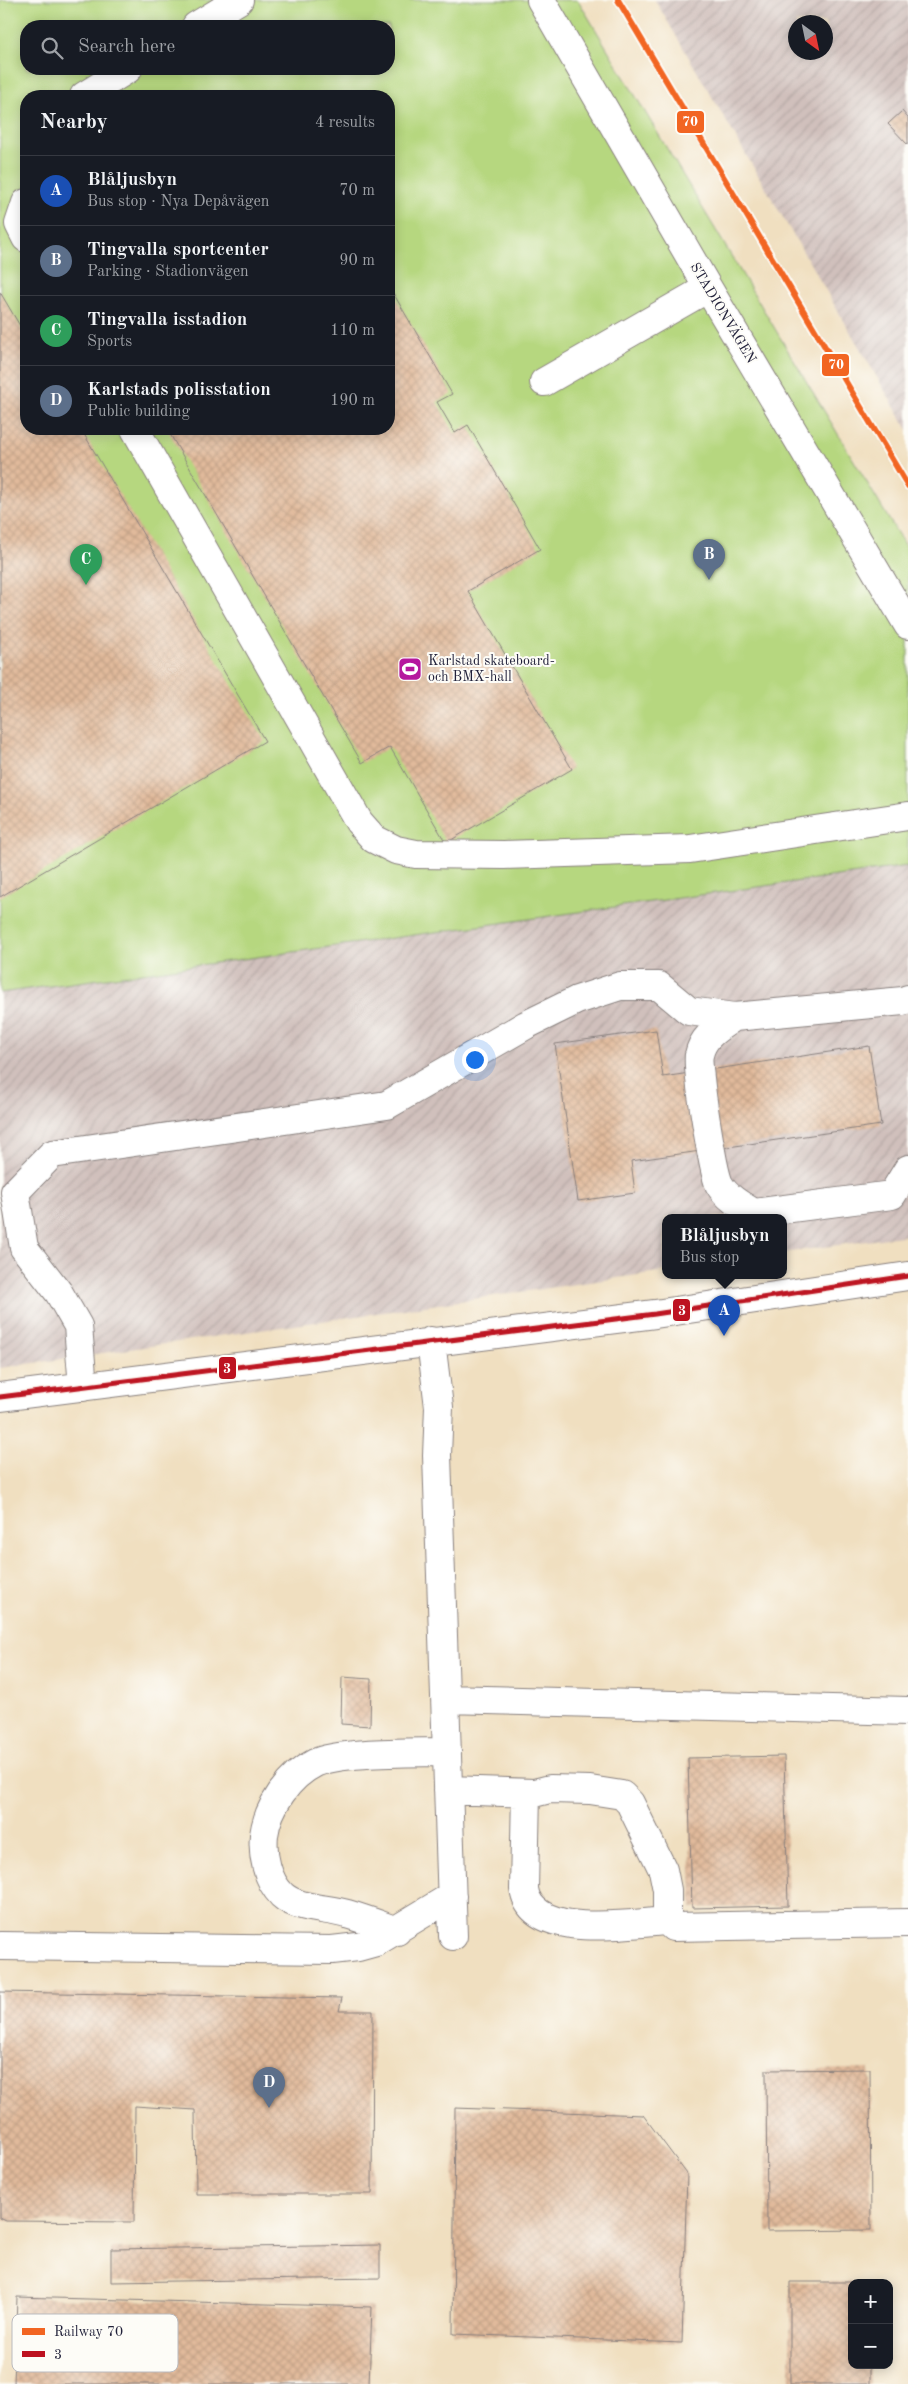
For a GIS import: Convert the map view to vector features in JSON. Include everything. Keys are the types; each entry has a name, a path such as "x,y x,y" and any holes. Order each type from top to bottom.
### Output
{"street":[{"path":"206,20 239,0"},
{"name":"STADIONVÄGEN","path":"541,0 708,288 908,625"},
{"path":"94,90 118,75"},
{"path":"544,382 708,288"},
{"path":"137,435 359,822 380,843 396,850 416,854 504,855 690,849 908,816"},
{"path":"83,1387 78,1326 59,1293 24,1248 15,1192 52,1154 388,1104 526,1025 577,1000 620,986 659,986 690,1011 734,1017 906,1007"},
{"path":"734,1017 708,1034 698,1056 713,1167 720,1186 736,1203 754,1213 892,1195 908,1169"},
{"path":"0,1397 655,1314 908,1276"},
{"path":"432,1341 439,1407 437,1454 454,1936"},
{"path":"446,1699 908,1710"},
{"path":"397,1931 346,1914 294,1902 282,1895 268,1875 263,1844 266,1824 278,1797 293,1780 316,1763 336,1757 447,1752"},
{"path":"448,1790 526,1793 550,1789 590,1790 622,1795 630,1803 663,1870 667,1890 667,1921 673,1927 908,1924"},
{"path":"526,1793 524,1889 526,1900 532,1910 547,1918 583,1926 667,1921"},
{"path":"0,1946 332,1950 367,1945 397,1931 452,1896"}],"shaded area":[{"path":"655,0 908,0 908,430"},
{"path":"908,866 908,1235 787,1252 787,1214 662,1214 662,1271 0,1368 0,993"}],"green space":[{"path":"0,0 578,0 908,551 908,866 0,993"}],"building":[{"path":"902,111 908,118 908,145 888,124"},
{"path":"0,292 20,326 20,435 85,435 265,741 0,897"},
{"name":"Karlstad skateboard- och BMX-hall","path":"395,296 452,394 437,402 455,433 468,425 540,549 468,591 572,769 446,843 390,747 362,763 171,435 395,435"},
{"path":"656,1030 663,1077 869,1046 881,1125 631,1161 635,1193 578,1201 555,1044"},
{"path":"342,1677 371,1679 370,1726 341,1724"},
{"path":"784,1756 788,1906 692,1908 688,1758"},
{"path":"0,1992 342,1998 339,2011 373,2011 372,2194 196,2194 195,2110 135,2106 134,2222 6,2221 0,2218"},
{"path":"870,2069 871,2230 767,2231 766,2070"},
{"path":"455,2108 643,2115 687,2174 682,2343 453,2334"},
{"path":"380,2245 380,2278 111,2282 111,2249"},
{"path":"790,2282 848,2282 848,2369 870,2369 870,2384 790,2384"},
{"path":"17,2297 372,2307 369,2384 14,2384 14,2372 178,2372 178,2314 16,2314"}],"rail line":[{"name":"70","path":"618,0 908,486"}],"transit line":[{"name":"3","path":"0,1397 655,1314 908,1276"}],"place":[{"name":"Tingvalla sportcenter","path":"709,580"},
{"name":"Tingvalla isstadion","path":"86,585"},
{"name":"Karlstad skateboard- och BMX-hall","path":"410,669"},
{"name":"Blåljusbyn","path":"724,1336"},
{"name":"Karlstads polisstation","path":"269,2108"}]}
